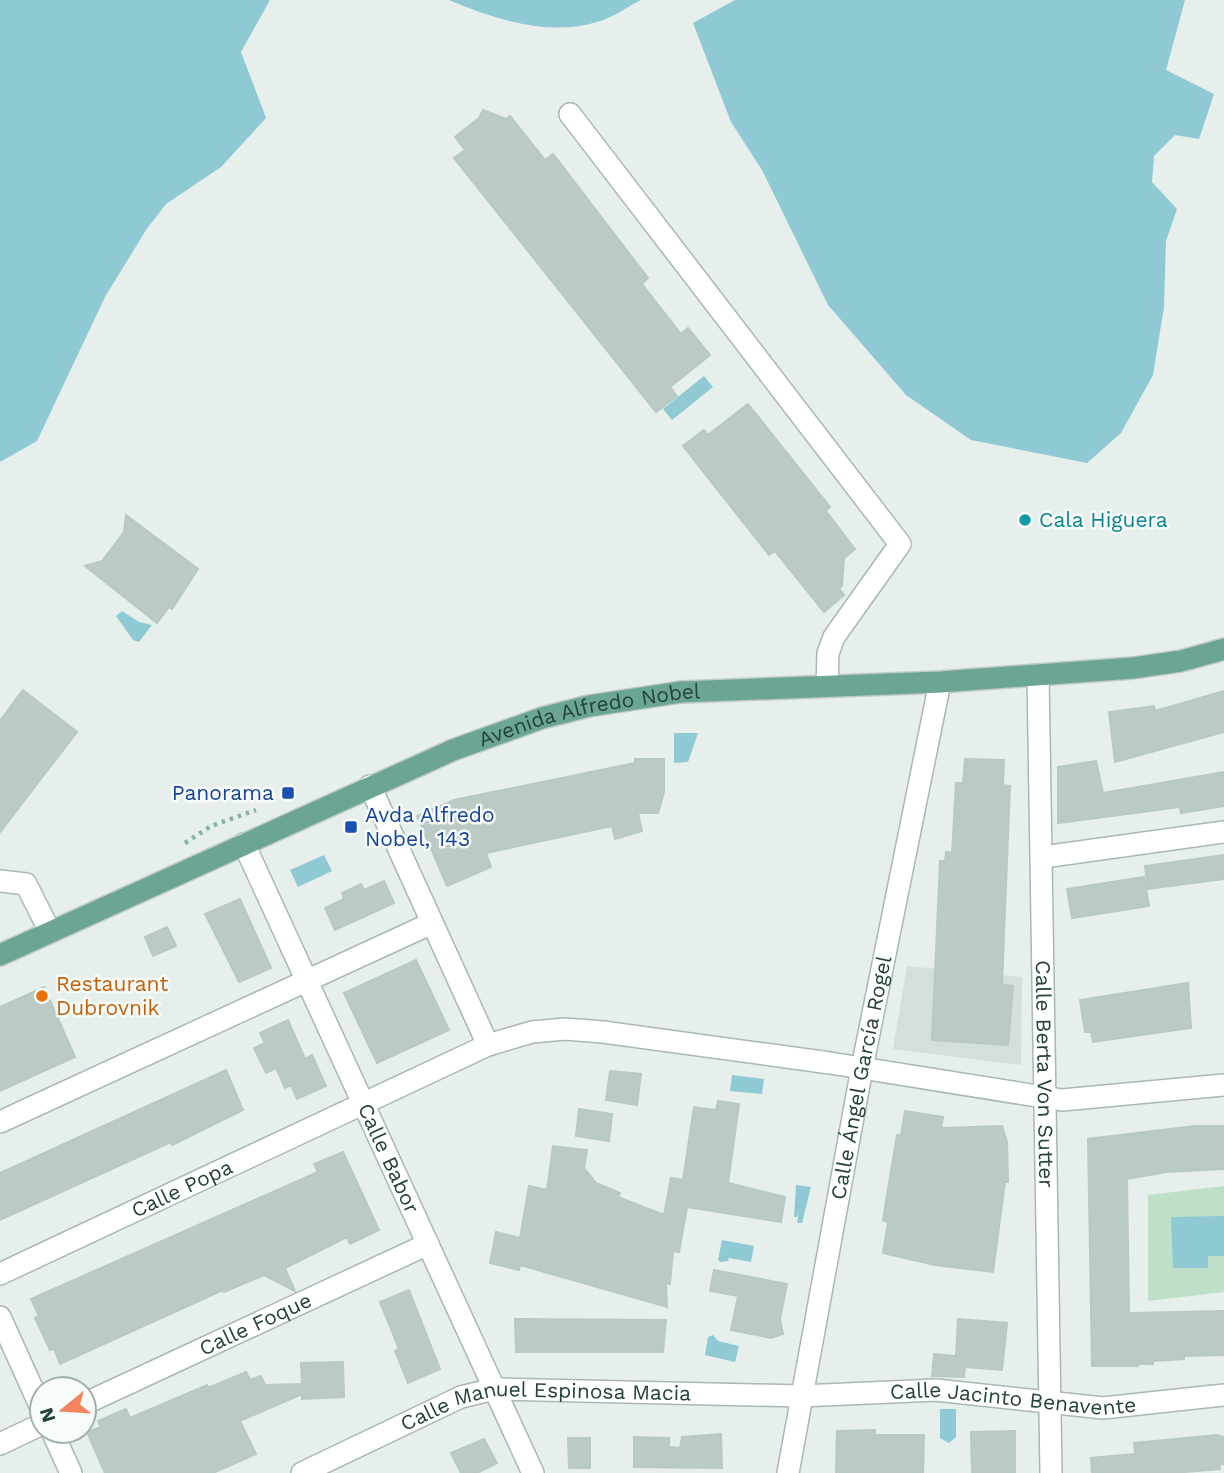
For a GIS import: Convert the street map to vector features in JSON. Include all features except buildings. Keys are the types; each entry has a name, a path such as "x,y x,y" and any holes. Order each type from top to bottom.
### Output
{"main road":[{"name":"Avenida Alfredo Nobel","path":"0,955 370,786 495,733 589,706 681,692 940,682 1133,668 1181,661 1224,649"}],"street":[{"path":"570,114 900,544 834,636 828,653 827,687"},
{"name":"Calle Berta Von Sutter","path":"1038,675 1044,857 1051,1473"},
{"name":"Calle Ángel García Rogel","path":"788,1473 862,1068 940,682"},
{"path":"370,786 488,1045"},
{"path":"1044,857 1224,832"},
{"name":"Calle Babor","path":"244,844 533,1473"},
{"path":"0,881 26,884 50,932"},
{"path":"0,1122 432,922"},
{"name":"Calle Popa","path":"0,1274 488,1045 532,1032 565,1029 698,1044 1062,1100 1224,1085"},
{"name":"Calle Foque","path":"98,1397 428,1244"},
{"path":"0,1317 28,1379"},
{"name":"Calle Manuel Espinosa Macia","path":"302,1473 461,1397 494,1389 801,1396"},
{"name":"Calle Jacinto Benavente","path":"801,1396 936,1390 1103,1408 1224,1395"},
{"path":"0,1444 28,1431"},
{"path":"58,1445 71,1473"}],"shaded area":[{"path":"907,966 1022,977 1021,1065 893,1049"}],"green space":[{"path":"1224,1186 1224,1292 1148,1301 1148,1195"}],"water":[{"path":"0,0 270,0 241,52 266,118 221,167 166,204 146,230 105,297 37,441 0,462"},
{"path":"449,0 641,0 603,20 560,28 522,24 484,14"},
{"path":"735,0 1185,0 1166,70 1214,94 1199,139 1175,135 1154,156 1152,182 1177,209 1166,241 1164,307 1153,375 1121,433 1087,463 971,440 906,395 828,305 762,170 731,122 693,23"},
{"path":"704,376 713,387 672,420 663,409"},
{"path":"122,611 139,622 152,625 139,642 133,640 116,616"},
{"path":"674,733 698,733 688,762 674,763"},
{"path":"324,855 332,871 298,887 290,870"},
{"path":"732,1075 764,1079 762,1094 730,1091"},
{"path":"796,1185 811,1187 802,1223 797,1223 799,1211 797,1217 794,1217"},
{"path":"1224,1216 1224,1256 1208,1256 1208,1268 1173,1268 1171,1217"},
{"path":"722,1240 754,1246 751,1262 729,1258 728,1261 718,1260"},
{"path":"713,1335 718,1341 739,1346 735,1362 705,1355 708,1337"},
{"path":"940,1409 956,1409 956,1437 949,1443 940,1438"}],"place":[{"name":"Cala Higuera","path":"1025,520"},
{"name":"Panorama","path":"288,793"},
{"name":"Avda Alfredo Nobel, 143","path":"351,827"},
{"name":"Restaurant Dubrovnik","path":"42,996"}]}
